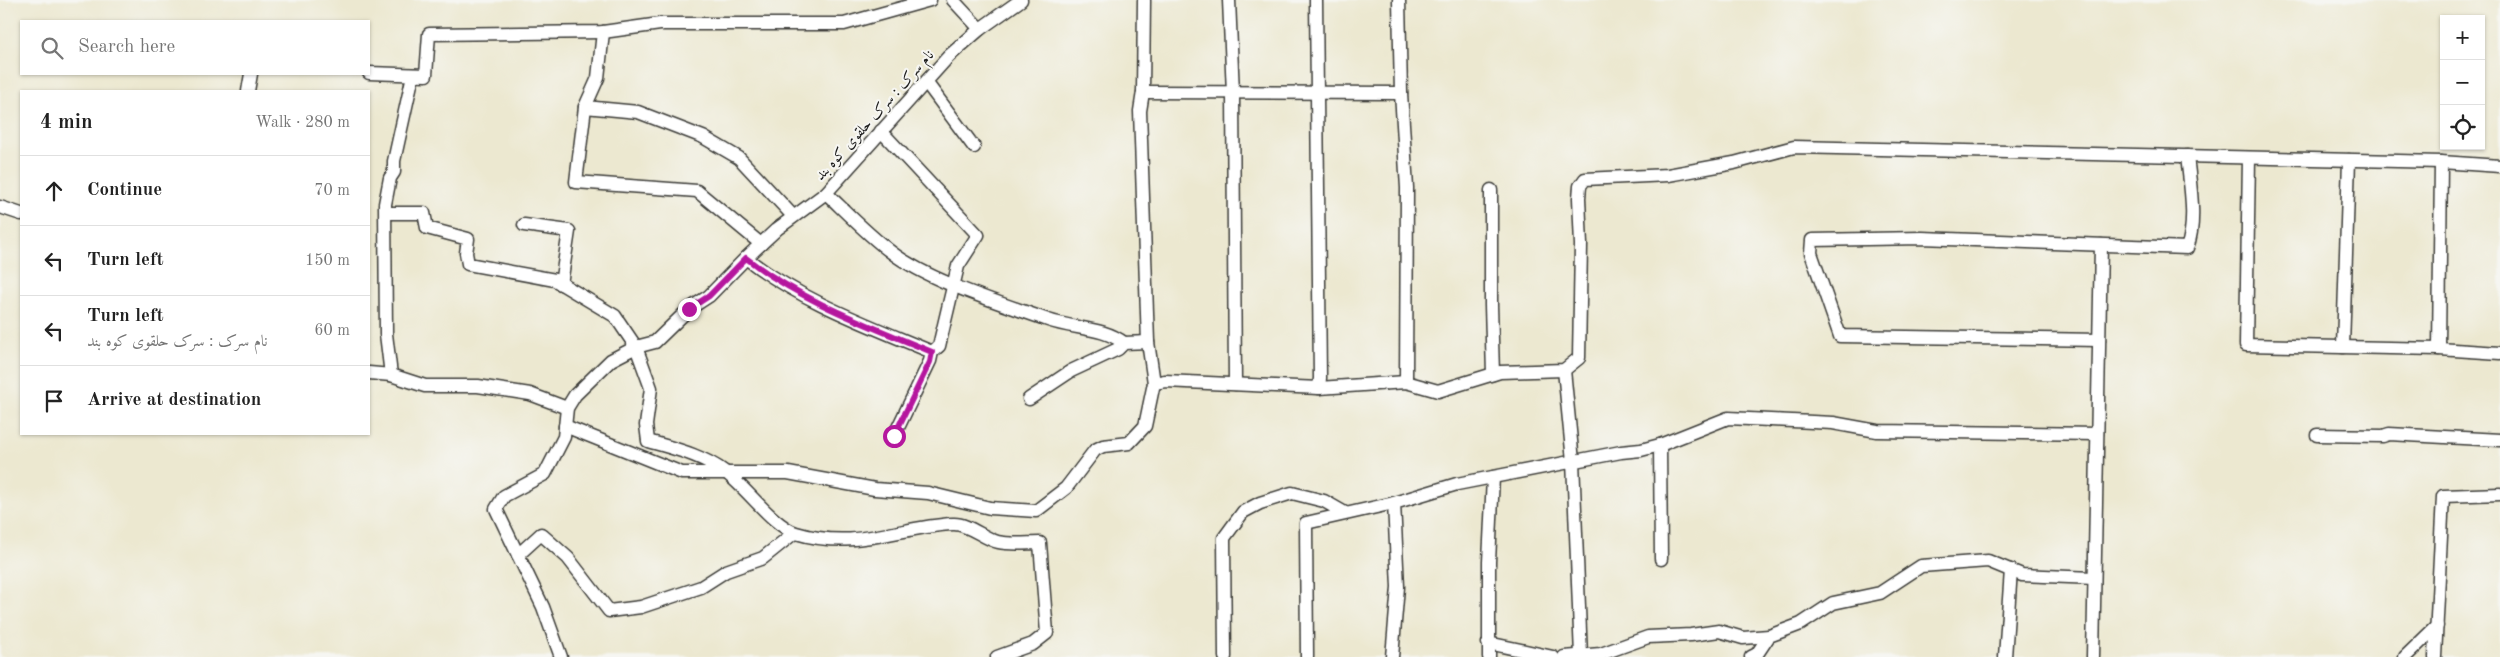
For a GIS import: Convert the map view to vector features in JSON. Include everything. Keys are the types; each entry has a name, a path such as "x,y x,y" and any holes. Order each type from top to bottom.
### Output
{"street":[{"path":"370,73 426,75 429,34 603,32 660,24 844,24 930,0"},
{"path":"953,0 980,29"},
{"name":"نام سرک : سرک حلقوی کوه بند","path":"567,408 575,395 611,360 636,347 655,342 689,309 709,296 761,244 794,216 826,193 949,56 980,29 1022,0"},
{"path":"565,426 682,473 788,473 875,489 928,493 990,508 1036,511 1066,488 1095,450 1103,446 1129,443 1145,426 1154,383 1148,342 1140,110 1144,92 1144,0"},
{"path":"1229,0 1233,93 1234,384"},
{"path":"1316,0 1320,378 1318,388"},
{"path":"1399,0 1401,92 1407,188 1406,382"},
{"path":"603,32 598,78 585,107 576,182 697,191 761,244"},
{"path":"248,90 251,75"},
{"path":"390,375 386,334 387,213 385,204 390,178 394,172 394,161 413,75"},
{"path":"926,82 974,147"},
{"path":"1144,92 1401,92"},
{"path":"585,107 638,112 703,137 739,158 794,216"},
{"path":"881,131 978,235 958,266 938,346 932,352 930,362 894,436"},
{"path":"1154,383 1318,388 1406,382 1438,391 1493,374 1542,369 1564,370 1579,358 1581,245 1579,198 1580,186 1584,179 1668,176 1734,163 1794,147 2441,162 2500,166"},
{"path":"2099,340 1840,336 1811,253 1812,240 1922,238 2187,248 2191,232 2191,188 2186,156"},
{"path":"2249,158 2246,345 2439,349 2500,353"},
{"path":"2343,347 2349,160"},
{"path":"2439,349 2441,162"},
{"path":"1491,190 1493,374"},
{"path":"826,193 891,252 928,275 1074,328 1105,333 1124,343 1148,342"},
{"path":"0,207 20,214"},
{"path":"387,213 424,213 426,228 468,239 466,253 468,264 555,280 615,316 636,347 651,388 646,424 648,441 700,457 726,472 762,508 794,533 824,538 860,540 956,523 998,542 1040,543 1047,633 1032,644 997,657"},
{"path":"524,225 569,231 560,284"},
{"path":"2093,657 2101,245"},
{"path":"746,258 768,275 828,308 932,352"},
{"path":"1029,400 1071,372 1118,349 1124,343"},
{"path":"1564,370 1573,461 1582,656"},
{"path":"370,373 390,375 426,386 478,386 530,394 567,408 564,437 545,474 504,496 496,509 543,608 561,657"},
{"path":"1308,657 1306,523 1394,503 1456,484 1660,445 1728,418 1833,423 1877,431 2097,434"},
{"path":"2316,435 2383,436 2389,434 2500,440"},
{"path":"1660,445 1661,559"},
{"path":"1489,657 1489,562 1493,477"},
{"path":"1225,657 1224,538 1243,512 1260,503 1292,493 1324,501 1346,513"},
{"path":"2436,657 2443,496 2500,494"},
{"path":"1392,657 1398,587 1394,503"},
{"path":"518,555 540,534 568,558 609,611 641,607 701,587 726,571 763,558 794,533"},
{"path":"1564,657 1601,654 1648,637 1691,635 1719,631 1743,638 1768,636 1801,624 1833,603 1880,593 1921,566 1988,561 2022,575 2094,578"},
{"path":"2005,657 2011,570"},
{"path":"2405,657 2437,626"},
{"path":"1751,657 1756,654 1768,636"},
{"path":"1488,643 1553,657"}],"route":[{"path":"689,309 709,296 746,258 768,275 828,308 932,352 930,362 894,436"}]}
